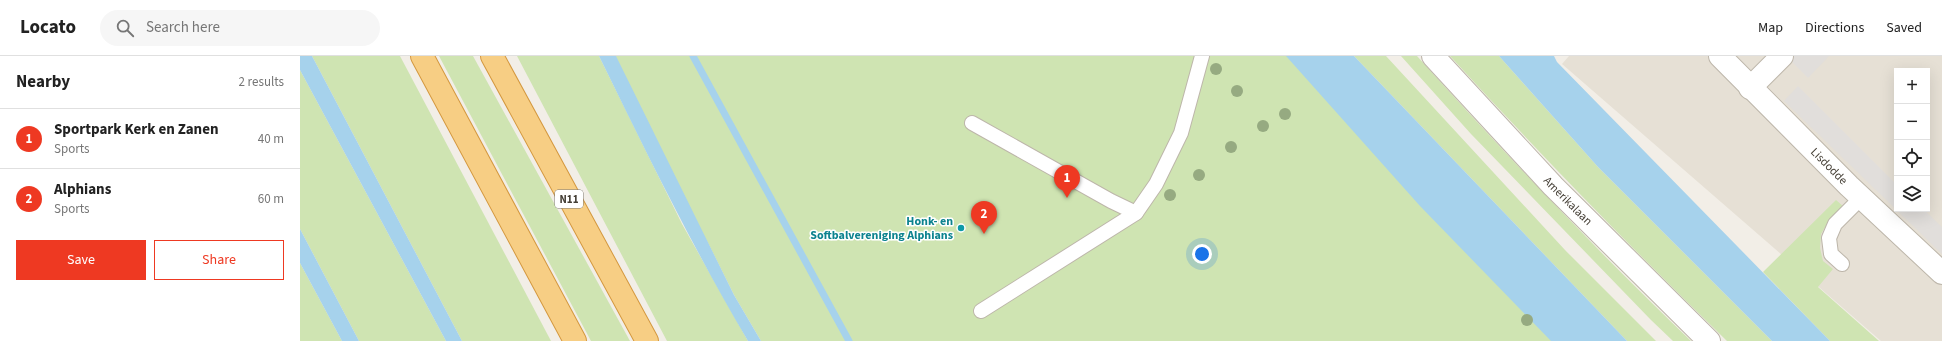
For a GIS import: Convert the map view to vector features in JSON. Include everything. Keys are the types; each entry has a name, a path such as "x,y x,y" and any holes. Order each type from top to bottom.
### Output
{"highway":[{"path":"422,56 575,341"},
{"name":"N11","path":"492,56 647,341"}],"street":[{"name":"Amerikalaan","path":"1433,56 1553,186 1709,341"},
{"name":"Lisdodde","path":"1720,56 1750,88 1942,273"},
{"path":"1750,88 1782,56"}],"lane":[{"path":"981,311 1136,213 1156,184 1181,133 1202,56"},
{"path":"972,123 1111,202 1136,213"},
{"path":"1842,264 1831,254 1829,238 1835,224 1862,197"}],"shaded area":[{"path":"1569,56 1942,56 1942,341 1881,341 1562,64"},
{"path":"1786,56 1829,56 1808,78"},
{"path":"1798,86 1894,182 1894,208 1784,101"},
{"path":"1899,212 1926,212 1942,227 1942,254"}],"green space":[{"path":"312,56 400,56 551,341 462,341"},
{"path":"439,56 473,56 630,341 591,341"},
{"path":"517,56 599,56 682,224 748,341 667,341"},
{"path":"606,56 1316,56 1585,341 761,341 734,295 709,245"},
{"path":"1354,56 1386,56 1565,250 1656,341 1627,341"},
{"path":"1401,56 1417,56 1551,201 1620,272 1691,341 1673,341 1651,320 1471,134"},
{"path":"1450,56 1499,56 1598,167 1772,341 1727,341 1587,201"},
{"path":"300,70 446,341 359,341 300,229"},
{"path":"1836,200 1844,207 1831,217 1821,234 1820,248 1823,261 1833,269 1818,287 1879,341 1830,341 1763,272"},
{"path":"300,263 342,341 300,341"}],"water":[{"path":"300,56 312,56 462,341 446,341 300,70"},
{"path":"599,56 616,56 734,295 761,341 748,341 708,271 670,200"},
{"path":"1286,56 1354,56 1627,341 1551,341 1420,206"},
{"path":"1499,56 1554,56 1557,62 1830,341 1772,341 1598,167"},
{"path":"300,229 359,341 342,341 300,263"}],"waterway":[{"path":"693,56 849,341"}],"place":[{"name":"Sportpark Kerk en Zanen","path":"1067,198"},
{"name":"Honk- en Softbalvereniging Alphians","path":"961,228"},
{"name":"Alphians","path":"984,234"}]}
